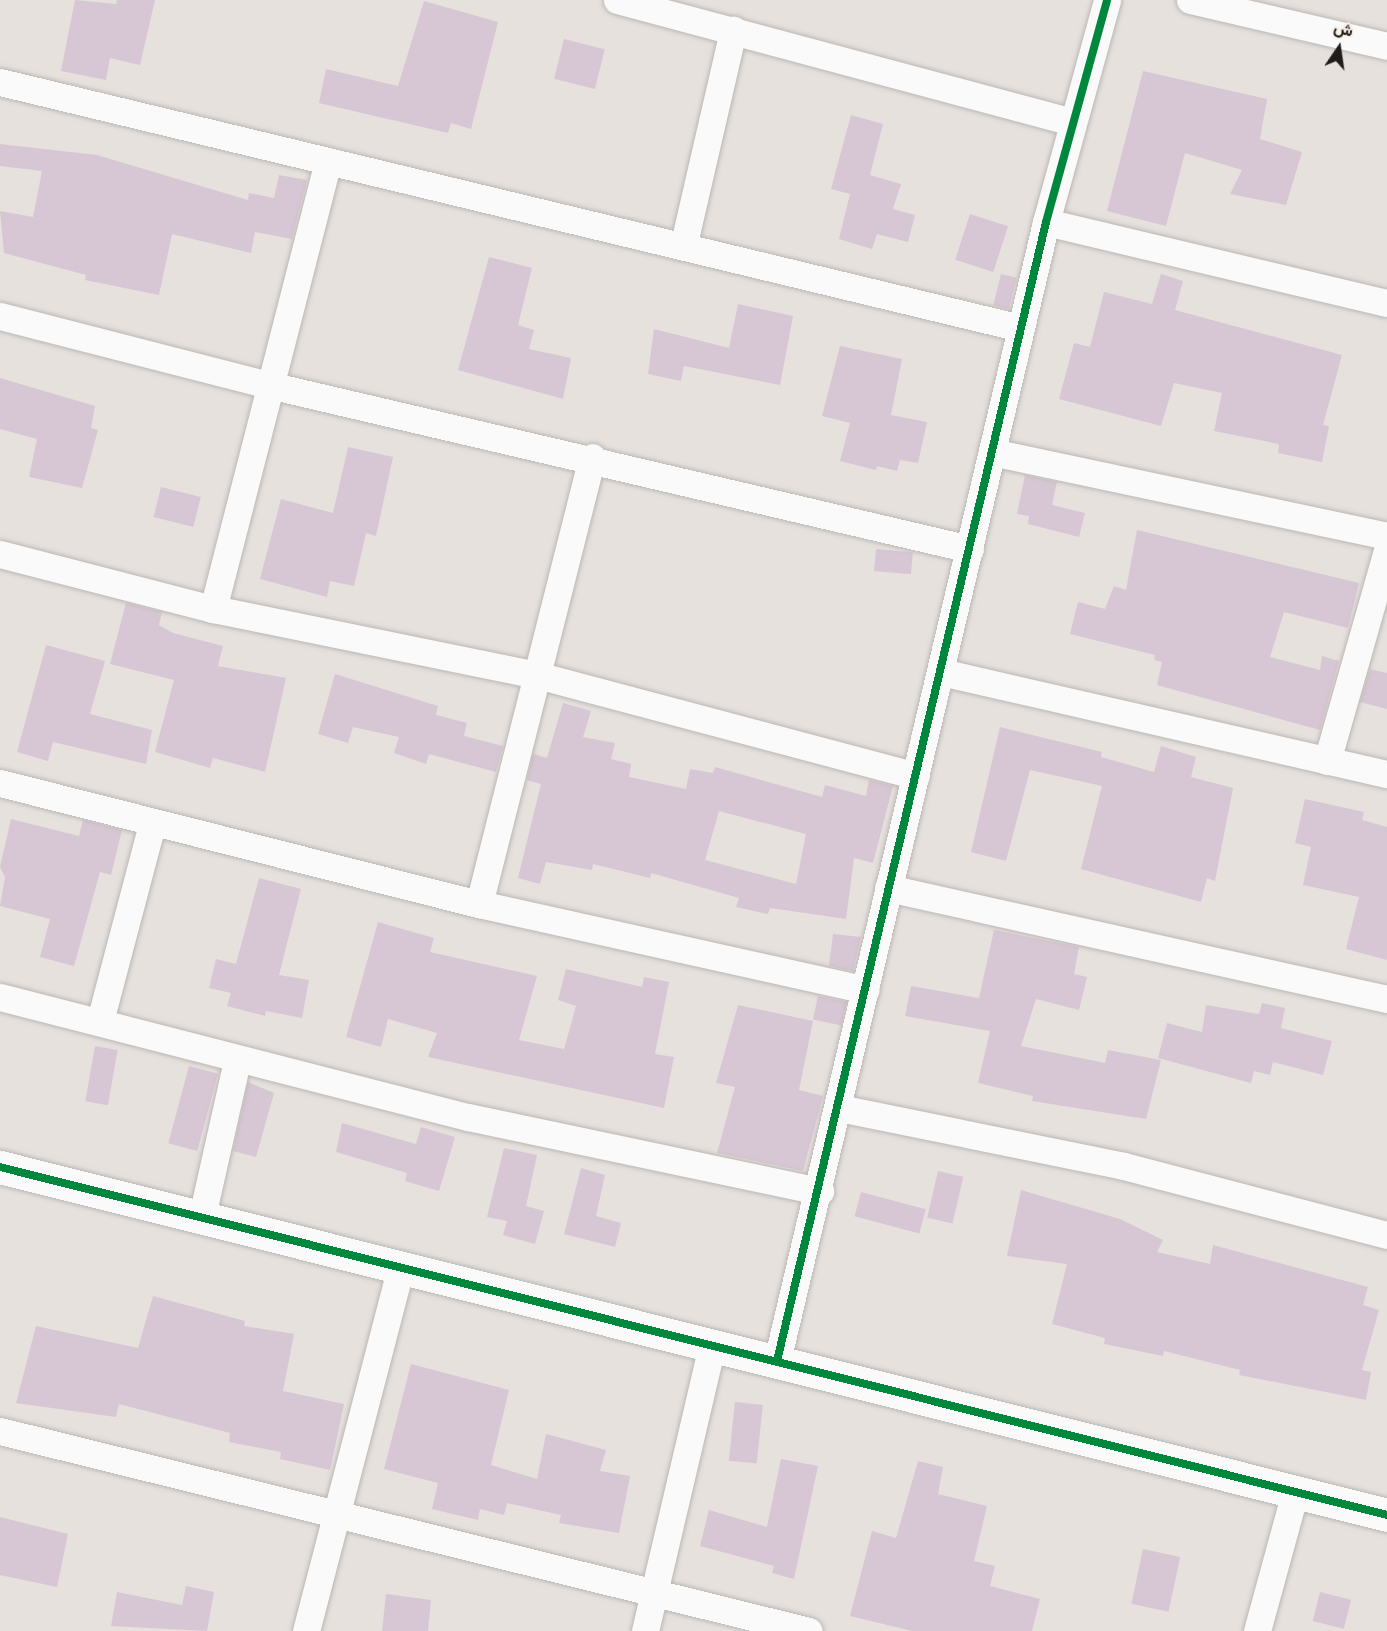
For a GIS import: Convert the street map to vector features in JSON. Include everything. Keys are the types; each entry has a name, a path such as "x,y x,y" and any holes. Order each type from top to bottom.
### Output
{"street":[{"path":"777,1361 820,1191 888,888 1046,222 1107,0"},
{"path":"1190,0 1387,46"},
{"path":"626,1 1072,122"},
{"path":"684,243 733,30"},
{"path":"0,82 328,162 684,243 1021,328"},
{"path":"213,609 328,162"},
{"path":"1046,222 1387,303"},
{"path":"0,316 269,386 592,457 970,549"},
{"path":"992,452 1387,536"},
{"path":"479,904 592,457"},
{"path":"1327,761 1387,550"},
{"path":"0,554 213,609 537,675 916,776"},
{"path":"941,672 1387,774"},
{"path":"0,783 152,824 479,904 866,990"},
{"path":"100,1021 152,824"},
{"path":"888,888 1387,999"},
{"path":"0,997 100,1021 237,1060 820,1191"},
{"path":"202,1216 237,1060"},
{"path":"839,1108 1124,1166 1387,1235"},
{"path":"0,1167 1387,1515"},
{"path":"306,1631 333,1514 401,1267"},
{"path":"645,1631 712,1346"},
{"path":"0,1431 809,1631"},
{"path":"1257,1631 1295,1492"}],"building":[{"path":"75,0 116,4 117,0 155,0 140,65 110,58 106,80 61,71"},
{"path":"424,1 498,22 471,129 451,123 448,133 319,103 326,69 398,86"},
{"path":"564,39 605,49 595,89 554,79"},
{"path":"1143,71 1267,99 1260,139 1302,152 1286,205 1230,194 1242,170 1185,153 1166,226 1107,211"},
{"path":"851,115 883,124 870,175 901,184 893,209 915,215 908,242 877,234 872,249 839,239 850,194 831,189"},
{"path":"0,144 97,155 248,200 249,193 274,198 279,175 307,180 292,239 255,232 251,253 172,234 159,295 85,280 86,275 4,253 0,211 33,217 42,171 0,166"},
{"path":"970,214 1008,226 993,272 955,260"},
{"path":"489,257 532,268 518,325 534,330 529,349 571,358 563,399 458,370"},
{"path":"1001,274 1017,278 1009,309 993,305"},
{"path":"1161,274 1183,281 1175,310 1342,355 1323,425 1329,426 1322,462 1278,453 1279,444 1214,431 1222,393 1174,383 1161,426 1059,399 1074,343 1090,347 1104,292 1152,304"},
{"path":"738,304 793,316 780,385 684,366 681,381 648,374 654,329 729,348"},
{"path":"840,346 902,359 891,415 927,422 918,463 900,460 897,471 877,466 876,470 840,461 850,423 822,416"},
{"path":"0,378 95,406 91,428 98,430 82,488 29,477 37,439 0,429"},
{"path":"348,447 393,457 376,536 366,533 354,586 330,581 327,597 260,579 281,499 333,513"},
{"path":"1025,475 1057,482 1052,505 1085,513 1079,537 1028,524 1029,516 1017,514"},
{"path":"161,487 201,497 193,527 154,517"},
{"path":"1137,530 1359,583 1348,628 1284,612 1270,657 1320,670 1322,656 1339,661 1320,730 1157,685 1162,662 1154,660 1155,655 1070,634 1078,602 1105,609 1114,586 1126,590"},
{"path":"876,549 913,552 911,574 874,571"},
{"path":"126,603 162,612 159,625 173,633 223,646 218,666 286,678 265,772 213,758 210,768 155,752 174,680 110,664"},
{"path":"46,645 105,661 90,714 152,730 146,764 53,742 48,761 17,752"},
{"path":"1370,669 1387,673 1387,709 1360,702"},
{"path":"335,674 438,706 436,715 467,723 464,736 503,746 496,772 429,754 426,764 394,753 399,737 353,727 348,743 318,734"},
{"path":"563,703 591,711 583,737 615,743 611,759 631,764 629,777 686,789 690,769 713,773 715,767 822,797 825,785 866,796 869,780 893,786 873,863 854,858 846,919 770,908 768,914 736,907 739,898 651,873 650,878 593,864 592,870 546,862 540,884 518,878 541,784 527,780 533,754 547,758","holes":["719,811 806,834 796,884 705,860"]},
{"path":"1000,727 1102,752 1101,757 1154,772 1161,746 1196,757 1191,777 1233,788 1215,881 1207,878 1201,902 1081,869 1102,786 1030,770 1006,861 971,852"},
{"path":"1305,799 1364,812 1362,820 1387,827 1387,960 1346,949 1359,897 1303,885 1311,847 1295,843"},
{"path":"11,819 79,836 83,820 122,830 111,875 100,872 74,966 40,957 50,919 0,906 5,877 0,867"},
{"path":"259,878 301,889 279,975 309,980 302,1018 266,1011 265,1016 227,1006 231,993 209,988 216,959 236,964"},
{"path":"378,922 434,938 430,952 537,976 519,1040 564,1049 576,1006 558,1000 566,969 642,987 644,977 669,982 655,1054 674,1057 664,1108 428,1057 437,1033 388,1019 381,1047 346,1037"},
{"path":"994,930 1079,947 1074,974 1087,977 1079,1010 1036,999 1021,1046 1105,1063 1108,1050 1161,1060 1146,1119 1032,1101 1033,1096 978,1083 990,1031 905,1016 911,986 979,998"},
{"path":"833,934 861,937 853,971 829,966"},
{"path":"818,996 846,1002 841,1026 813,1019"},
{"path":"1262,1003 1285,1008 1281,1028 1332,1041 1323,1075 1273,1062 1270,1075 1254,1071 1251,1083 1158,1058 1167,1023 1202,1032 1206,1005 1259,1014"},
{"path":"738,1005 813,1021 799,1090 823,1096 803,1171 717,1153 735,1087 716,1083"},
{"path":"95,1046 118,1050 108,1105 85,1101"},
{"path":"189,1066 218,1074 197,1151 168,1143"},
{"path":"248,1082 274,1093 256,1157 233,1151"},
{"path":"342,1123 416,1144 421,1127 455,1137 439,1191 405,1181 407,1173 336,1152"},
{"path":"504,1148 537,1155 526,1206 544,1211 535,1244 503,1235 507,1221 487,1217"},
{"path":"581,1168 605,1175 596,1216 621,1223 615,1247 564,1234"},
{"path":"938,1171 963,1177 953,1224 927,1218"},
{"path":"1021,1190 1120,1219 1163,1240 1157,1252 1210,1264 1213,1245 1368,1287 1363,1305 1379,1310 1362,1370 1371,1372 1366,1400 1239,1375 1240,1370 1164,1351 1163,1356 1104,1344 1105,1338 1052,1324 1067,1264 1007,1256"},
{"path":"861,1192 926,1209 919,1233 855,1216"},
{"path":"153,1296 245,1321 244,1326 294,1334 283,1391 344,1404 330,1470 280,1459 281,1452 229,1442 230,1433 119,1404 116,1417 16,1403 36,1326 138,1348"},
{"path":"411,1364 509,1390 491,1465 537,1479 546,1434 606,1450 600,1471 630,1476 619,1533 559,1523 561,1515 507,1503 504,1515 480,1509 478,1520 432,1509 438,1483 384,1469"},
{"path":"735,1402 763,1405 757,1464 729,1461"},
{"path":"781,1459 818,1466 794,1579 772,1573 774,1566 700,1546 709,1510 767,1527"},
{"path":"918,1461 943,1467 938,1494 987,1506 974,1561 995,1566 990,1586 1040,1599 1032,1631 912,1631 850,1616 872,1531 896,1538"},
{"path":"0,1517 68,1534 57,1587 0,1575"},
{"path":"1143,1549 1180,1557 1169,1612 1131,1604"},
{"path":"186,1586 214,1592 207,1631 111,1626 117,1592 182,1605"},
{"path":"1320,1592 1351,1600 1344,1629 1313,1621"},
{"path":"386,1594 431,1600 428,1631 382,1631"}],"cycle path":[{"path":"777,1361 1046,222 1107,0"},
{"path":"0,1167 1387,1515"}]}
